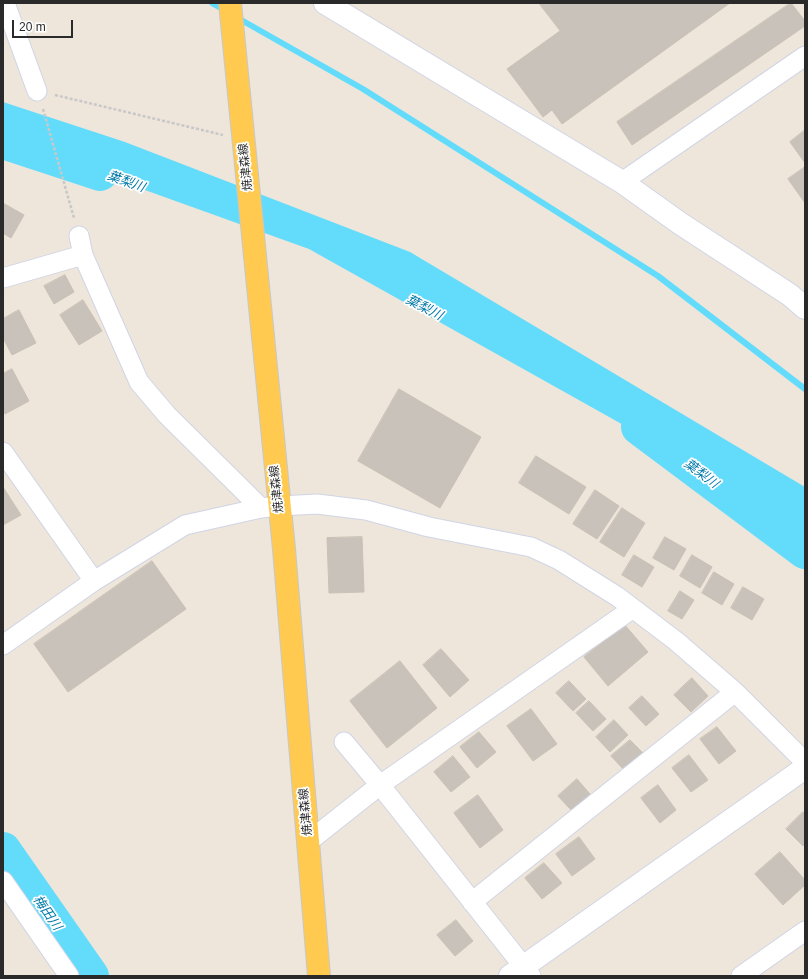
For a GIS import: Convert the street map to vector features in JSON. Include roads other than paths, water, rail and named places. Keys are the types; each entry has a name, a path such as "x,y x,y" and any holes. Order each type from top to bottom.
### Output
{"main road":[{"name":"焼津森線","path":"230,3 258,297 270,507 308,842 319,976"}],"street":[{"path":"5,3 37,91"},
{"path":"325,3 622,182 681,224 790,295 805,308"},
{"path":"622,182 805,56"},
{"path":"79,236 83,255 139,382 167,415 270,507"},
{"path":"3,278 83,255"},
{"path":"3,452 94,581"},
{"path":"3,645 94,581 184,525 270,507 317,504 366,510 428,528 531,547 559,560 593,580 676,641 735,692 805,762"},
{"path":"308,842 380,785 632,609"},
{"path":"472,902 735,692"},
{"path":"344,742 380,785 472,902 522,973 805,768"},
{"path":"3,881 69,976"},
{"path":"741,976 805,931"}],"water":[{"path":"3,102 125,142 410,252 805,487 805,534 786,516 309,249 3,139"}],"waterway":[{"path":"212,3 225,10"},
{"path":"236,17 363,89 658,276 805,389"},
{"name":"葉梨川","path":"3,141 100,173"},
{"name":"葉梨川","path":"639,427 805,551"},
{"name":"梅田川","path":"3,850 91,976"}]}
